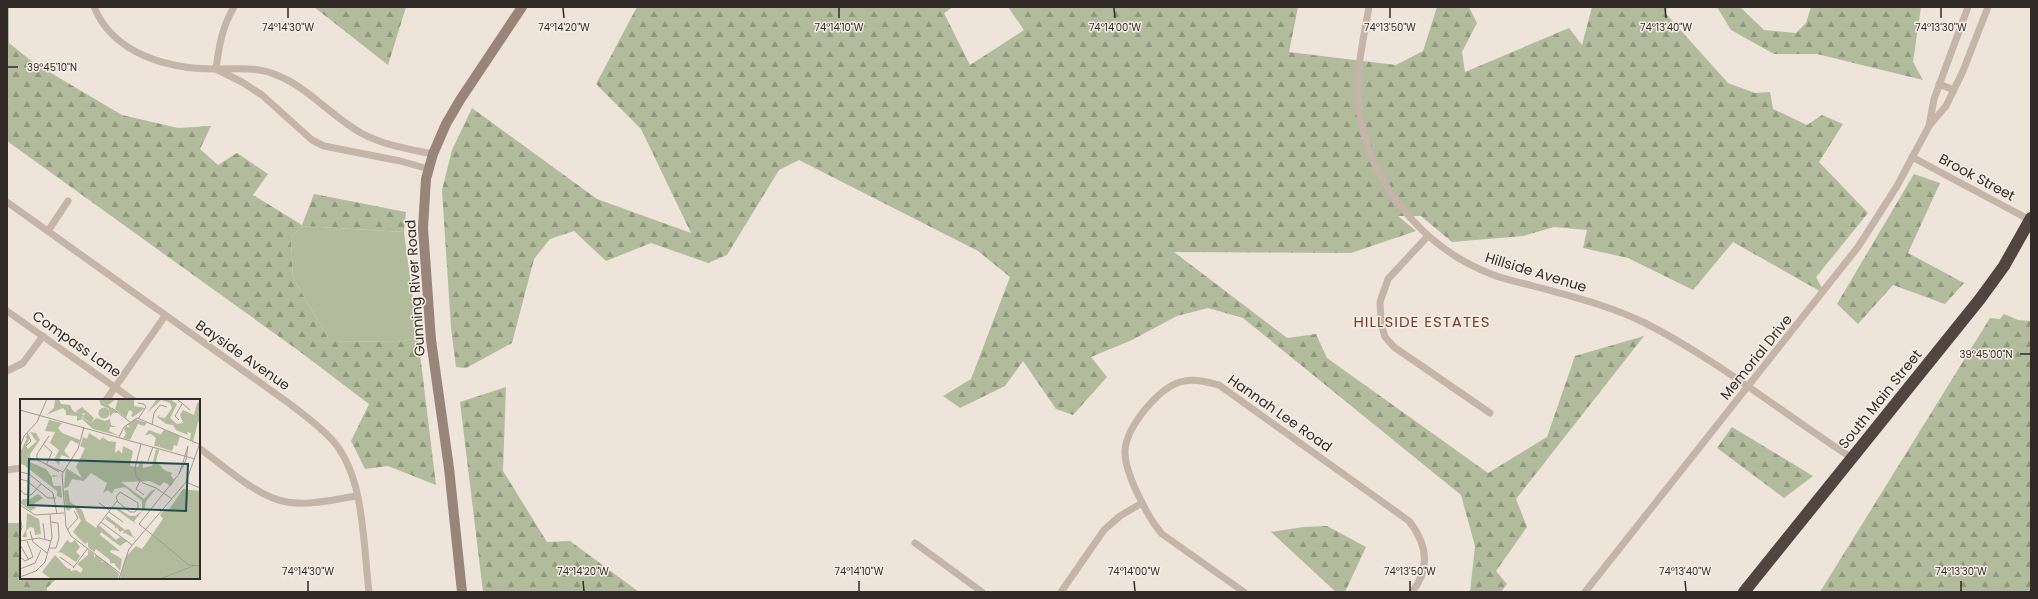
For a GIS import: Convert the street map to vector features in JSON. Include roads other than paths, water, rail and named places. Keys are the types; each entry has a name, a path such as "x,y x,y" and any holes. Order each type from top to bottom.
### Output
{"highway":[{"name":"South Main Street","path":"1744,592 1980,299 2027,234 2030,219"}],"street":[{"path":"94,7 109,29 129,49 153,60 216,69 234,67 260,70 279,76 300,88 360,132 392,146 433,154"},
{"path":"216,69 219,42 225,21 234,7"},
{"name":"Gunning River Road","path":"462,592 449,468 431,340 423,228 426,179 433,154 460,100 522,7"},
{"name":"Hillside Avenue","path":"1369,7 1358,75 1360,116 1365,135 1383,178 1405,212 1427,236 1464,263 1492,275 1604,306 1644,322 1677,340 1852,458"},
{"name":"Memorial Drive","path":"1930,126 1932,105 1968,7"},
{"name":"Memorial Drive","path":"1585,592 1748,388 1858,247 1897,186 1930,126 1946,106 1963,71 1988,7"},
{"path":"216,69 242,82 262,95 312,140 324,146 400,161 428,169"},
{"path":"1939,84 1954,90"},
{"name":"Brook Street","path":"1912,157 2030,219"},
{"path":"48,231 68,201"},
{"name":"Bayside Avenue","path":"7,202 290,404 324,431 335,443 346,461 353,478 357,496 369,592"},
{"path":"1427,236 1388,279 1380,302 1381,323 1385,338 1394,348 1490,413"},
{"name":"Compass Lane","path":"7,311 131,399"},
{"path":"107,399 165,316"},
{"path":"7,371 23,363 43,336"},
{"name":"Hannah Lee Road","path":"1244,592 1162,534 1152,522 1142,503 1126,463 1125,450 1129,434 1137,420 1165,389 1180,382 1197,380 1219,385 1409,520 1420,537 1424,556 1424,568 1421,581 1412,592"},
{"path":"200,449 262,494 279,501 298,503 357,496"},
{"path":"7,470 20,468"},
{"path":"1061,592 1104,530 1120,516 1142,503"},
{"path":"915,543 982,592"}],"district":[{"name":"HILLSIDE ESTATES","path":"1422,322"}]}
